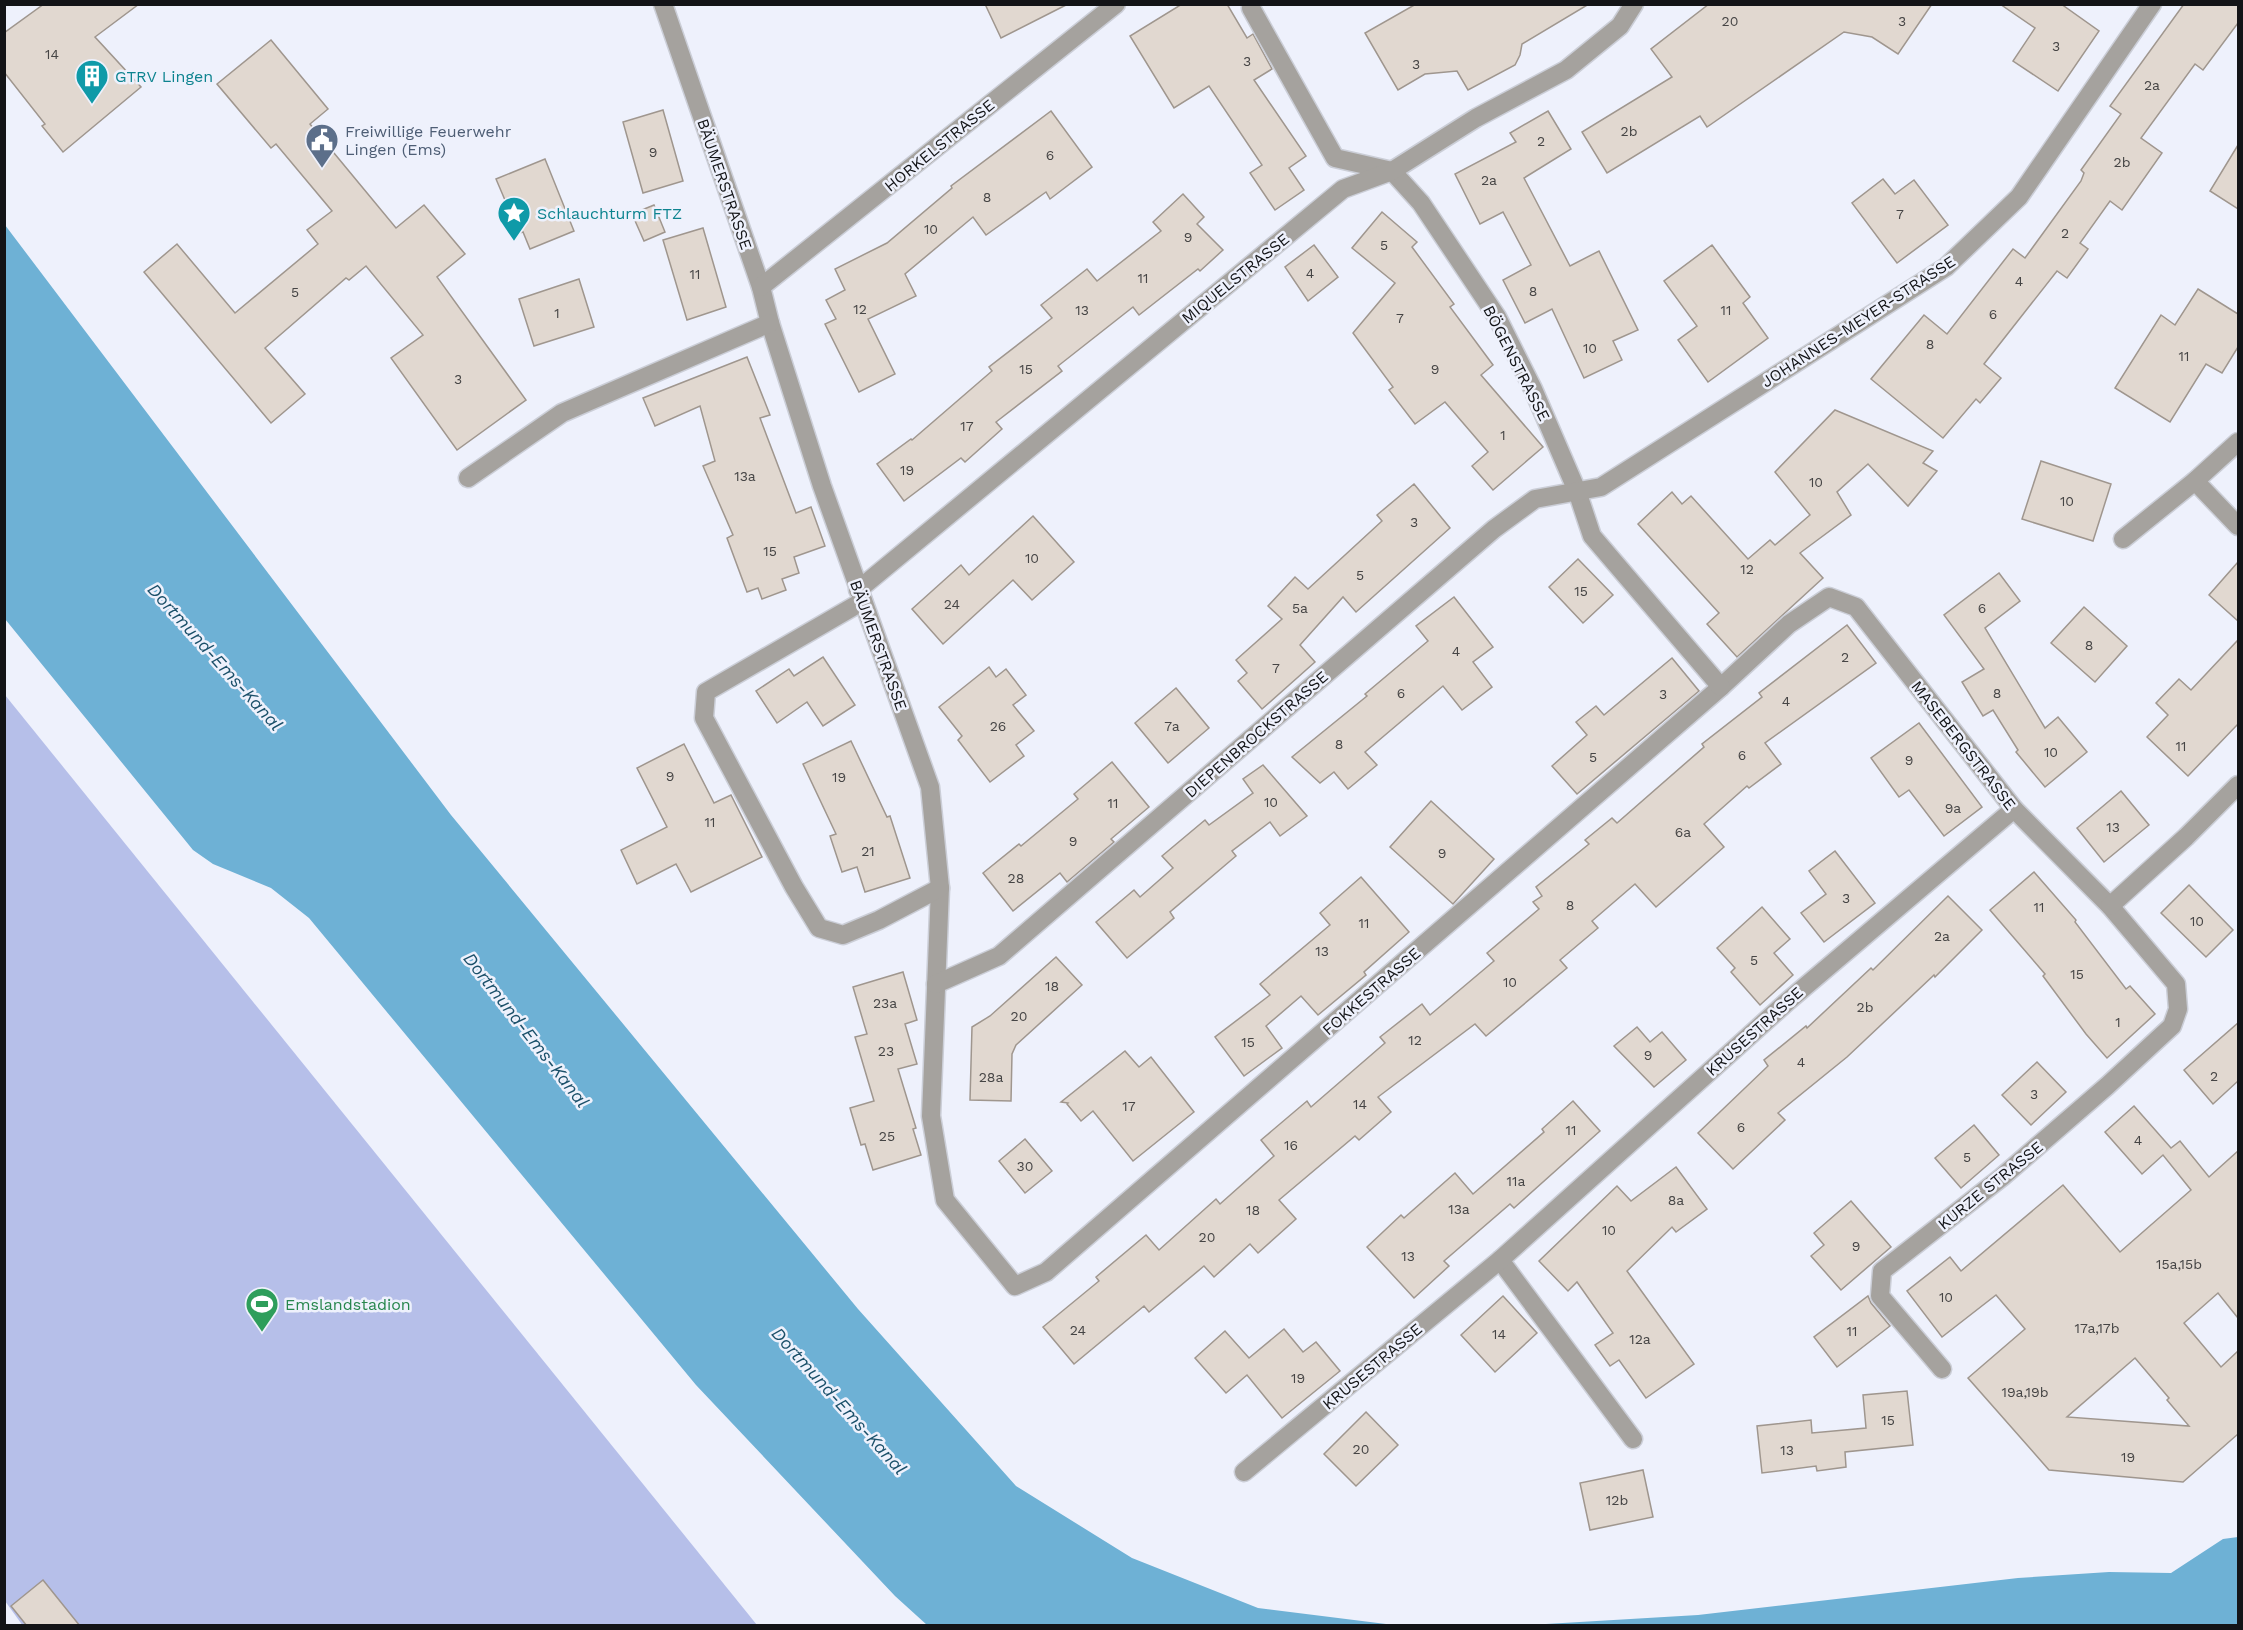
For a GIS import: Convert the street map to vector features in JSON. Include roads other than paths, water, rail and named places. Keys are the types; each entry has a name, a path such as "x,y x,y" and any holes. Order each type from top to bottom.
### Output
{"street":[{"name":"BÄUMERSTRASSE","path":"663,4 761,286 770,323 822,486 930,788 940,888 932,1116 945,1200 1015,1286"},
{"name":"HORKELSTRASSE","path":"761,286 1116,4"},
{"name":"MIQUELSTRASSE","path":"940,888 879,920 843,935 819,928 794,887 704,718 706,692 860,595 1343,189 1392,171 1476,118 1566,70 1620,26 1634,4"},
{"name":"JOHANNES-MEYER-STRASSE","path":"1577,491 1601,487 1946,267 2019,197 2152,4"},
{"path":"1251,8 1335,158 1392,171"},
{"name":"BÖGENSTRASSE","path":"1392,171 1421,203 1497,317 1533,389 1577,491 1592,536 1721,687"},
{"path":"468,478 562,413 770,323"},
{"path":"2123,539 2238,442"},
{"path":"2194,481 2238,526"},
{"name":"DIEPENBROCKSTRASSE","path":"936,984 999,956 1494,529 1535,499 1577,491"},
{"name":"MASEBERGSTRASSE","path":"1721,687 1790,624 1829,597 1856,607 2014,809 2110,906 2175,984 2178,1009"},
{"name":"FOKKESTRASSE","path":"1015,1286 1046,1272 1721,687"},
{"path":"2110,906 2186,837 2238,785"},
{"name":"KRUSESTRASSE","path":"1244,1472 1500,1260 1788,1001 2014,809"},
{"name":"KURZE STRASSE","path":"1942,1370 1880,1296 1882,1271 2002,1177 2107,1086 2172,1026 2178,1009"},
{"path":"1500,1260 1634,1439"}],"water":[{"name":"Dortmund-Ems-Kanal","path":"5,225 451,815 858,1309 1016,1486 1132,1558 1258,1608 1394,1625 927,1625 895,1596 696,1385 309,918 271,888 213,864 193,850 5,619"},
{"path":"2238,1537 2238,1625 1529,1625 1698,1615 2018,1578 2109,1572 2171,1573 2223,1539"}],"place":[{"name":"GTRV Lingen","path":"92,105"},
{"name":"Freiwillige Feuerwehr Lingen (Ems)","path":"322,169"},
{"name":"Schlauchturm FTZ","path":"514,242"},
{"name":"Emslandstadion","path":"262,1333"}]}
